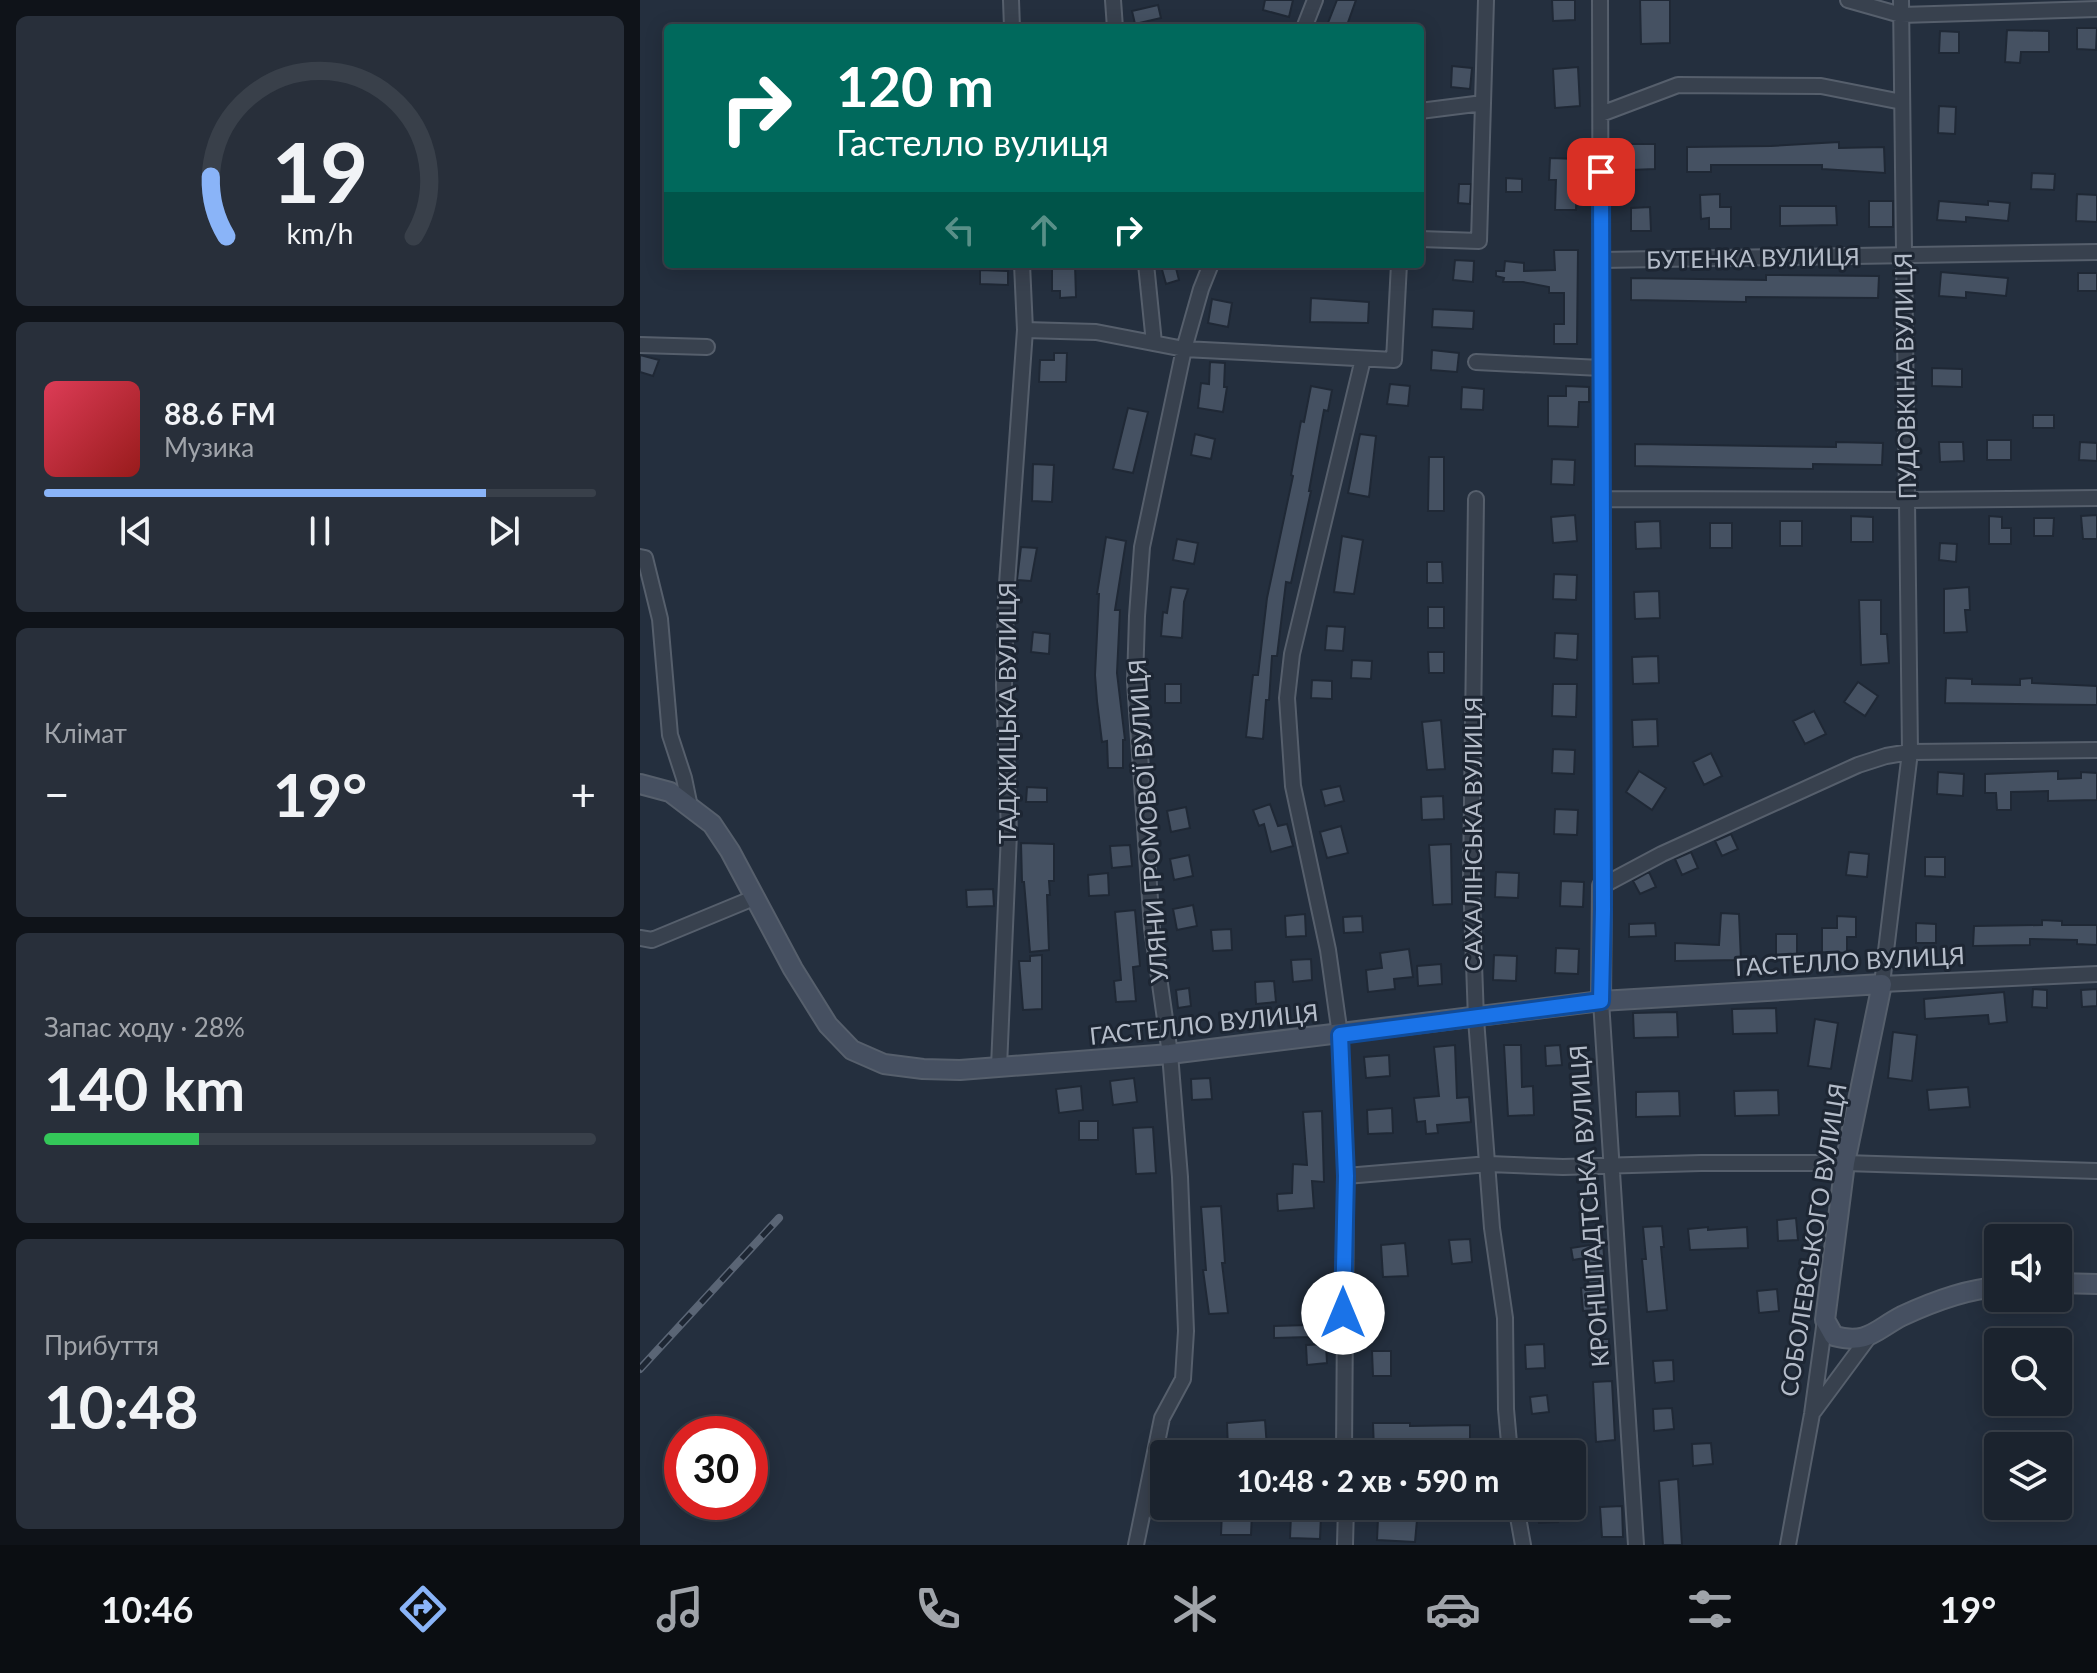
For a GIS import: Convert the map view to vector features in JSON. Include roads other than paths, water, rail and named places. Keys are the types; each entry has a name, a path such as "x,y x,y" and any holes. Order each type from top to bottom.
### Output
{"street":[{"path":"1011,0 1012,24"},
{"path":"1113,0 1115,24"},
{"path":"1306,24 1315,0"},
{"path":"1424,239 1479,241 1486,0"},
{"name":"КРОНШТАДТСЬКА ВУЛИЦЯ","path":"1600,0 1601,1001 1636,1545"},
{"path":"1848,0 1901,7 2097,9"},
{"name":"ПУДОВКІНА ВУЛИЦЯ","path":"1901,7 1910,752"},
{"path":"1601,114 1678,85 1821,86 1902,102"},
{"path":"1424,110 1483,103"},
{"name":"БУТЕНКА ВУЛИЦЯ","path":"1601,260 2097,252"},
{"name":"ТАДЖИЦЬКА ВУЛИЦЯ","path":"999,1067 1009,833 1004,685 1006,598 1025,330 1022,268"},
{"path":"1146,268 1154,343"},
{"name":"УЛЯНИ ГРОМОВОЇ ВУЛИЦЯ","path":"1160,1440 1162,1418 1183,1379 1186,1331 1180,1177 1170,1054 1152,928 1135,682 1142,547 1184,349 1209,268"},
{"path":"1025,330 1096,332 1184,349 1394,360 1399,268"},
{"path":"640,345 707,347"},
{"path":"1344,1440 1346,1176 1340,1035 1328,950 1293,786 1287,698 1292,654 1363,359"},
{"path":"1476,362 1601,368"},
{"path":"1602,499 2097,498"},
{"name":"САХАЛІНСЬКА ВУЛИЦЯ","path":"1476,499 1471,879 1476,1019 1492,1228 1505,1318 1509,1440"},
{"path":"643,558 660,619 670,735 690,807"},
{"path":"1602,886 1662,854 1858,765 1886,756 1910,752 2097,750"},
{"name":"СОБОЛЕВСЬКОГО ВУЛИЦЯ","path":"1788,1545 1812,1414 1845,1163 1882,984 1910,752"},
{"name":"ГАСТЕЛЛО ВУЛИЦЯ","path":"640,784 670,792 712,824 828,1025 852,1050 884,1064 923,1069 999,1067 1170,1054 1476,1019 1601,1001 2097,974"},
{"path":"640,938 652,940 756,897"},
{"path":"1346,1176 1489,1164 1563,1167 1845,1163 2097,1171"},
{"path":"2072,1283 2097,1284"},
{"path":"1812,1414 1868,1338 1903,1316 1984,1290"},
{"path":"1825,1320 1834,1336 1849,1340 1868,1338"},
{"name":"УЛЯНИ ГРОМОВОЇ ВУЛИЦЯ","path":"1136,1545 1150,1497"},
{"path":"1345,1545 1346,1520"},
{"path":"1519,1520 1523,1545"}],"railway":[{"path":"640,1369 779,1218"}]}
